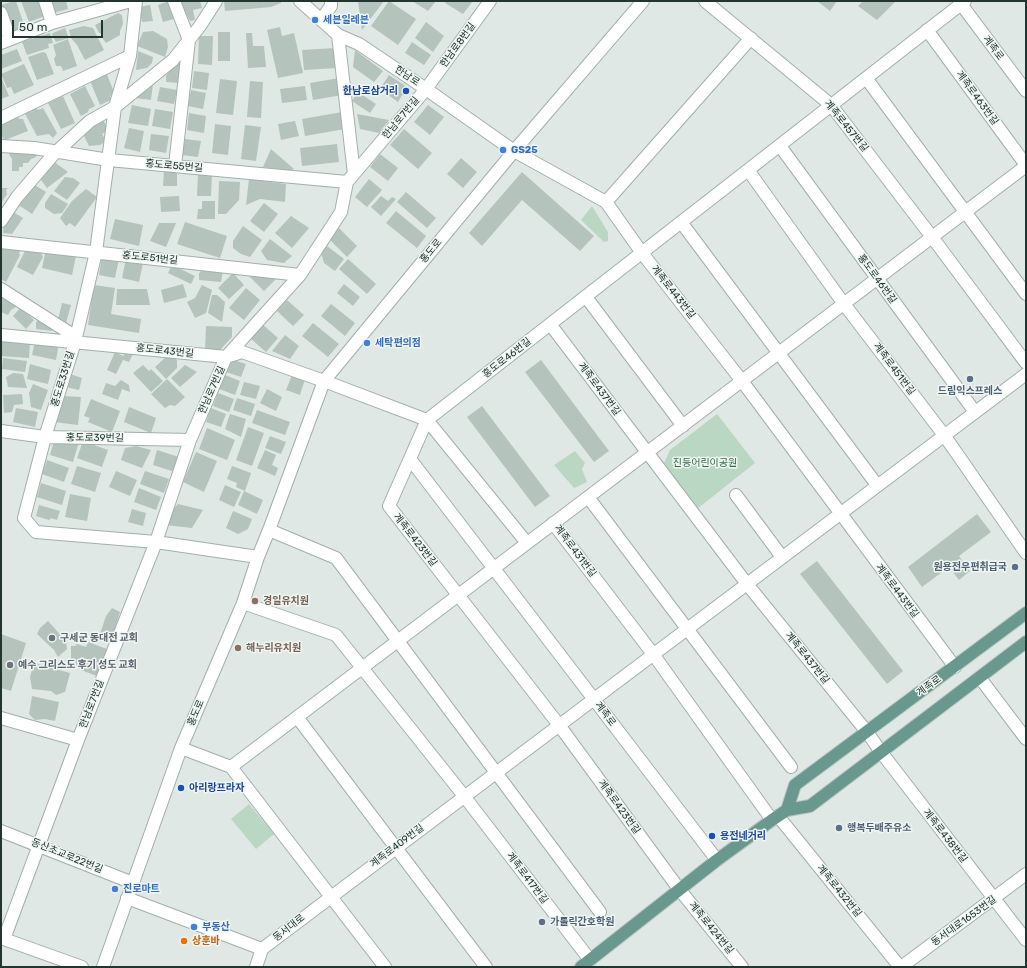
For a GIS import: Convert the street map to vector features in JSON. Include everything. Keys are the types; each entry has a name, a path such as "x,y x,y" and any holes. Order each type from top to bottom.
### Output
{"main road":[{"name":"계족로","path":"779,815 795,785 1026,613"},
{"path":"586,963 717,860 779,815 810,806 1026,642"}],"street":[{"path":"45,1 52,23"},
{"path":"1,13 5,41 52,23 109,4 130,1"},
{"name":"홍도로33번길","path":"136,1 130,56 115,107 96,252 76,339 45,437 24,518 36,532 156,542 258,557"},
{"path":"174,1 189,40 175,166"},
{"path":"1,221 17,197 57,151 90,121 115,107 174,60 200,26 216,1"},
{"name":"한남로","path":"300,1 338,35 359,44 426,88 514,151"},
{"path":"321,20 331,6 331,1"},
{"name":"한남로8번길","path":"426,88 490,1"},
{"name":"홍도로","path":"103,967 181,748 243,603 258,557 324,381 514,151 643,1"},
{"name":"계족로457번길","path":"705,1 831,105 1026,363"},
{"name":"홍도로46번길","path":"427,420 963,3"},
{"name":"계족로","path":"963,3 1026,91"},
{"name":"계족로463번길","path":"928,30 1026,166"},
{"path":"338,35 350,178"},
{"path":"606,202 751,38"},
{"path":"1,118 130,56"},
{"path":"866,78 1026,294"},
{"name":"한남로7번길","path":"2,939 40,845 78,740 156,542 190,440 226,357 300,275 341,212 350,178 426,88"},
{"name":"홍도로55번길","path":"1,146 34,148 109,160 350,178"},
{"name":"홍도로46번길","path":"780,146 975,412"},
{"name":"계족로443번길","path":"514,151 606,202 642,253 742,381 955,667"},
{"path":"647,452 1026,166"},
{"name":"계족로451번길","path":"748,170 844,304 944,435 1026,553"},
{"path":"681,222 877,485"},
{"name":"홍도로51번길","path":"1,242 300,275"},
{"path":"1,289 76,339"},
{"path":"586,297 683,426"},
{"name":"계족로437번길","path":"550,324 746,584 867,732"},
{"name":"홍도로43번길","path":"1,335 76,339 226,357 242,352 324,381"},
{"path":"464,796 1026,374"},
{"path":"324,381 427,420 527,543"},
{"name":"계족로423번길","path":"427,420 389,506 559,725 679,889"},
{"name":"홍도로39번길","path":"1,431 45,437 190,440"},
{"name":"계족로431번길","path":"647,452 553,523 779,815"},
{"path":"410,459 494,569"},
{"path":"736,495 782,557"},
{"path":"588,497 791,767"},
{"path":"231,767 553,523"},
{"path":"269,530 336,558 600,912"},
{"name":"계족로","path":"494,569 717,860"},
{"name":"계족로417번길","path":"243,603 336,635 464,796 586,963"},
{"path":"980,678 1026,739"},
{"path":"297,717 486,967"},
{"name":"한남로7번길","path":"1,718 78,740"},
{"name":"계족로438번길","path":"867,732 1026,940"},
{"path":"181,748 231,767 384,967"},
{"name":"계족로409번길","path":"330,896 464,796"},
{"name":"계족로432번길","path":"779,815 900,967"},
{"name":"동산초교로22번길","path":"1,831 40,845 133,883"},
{"name":"동서대로1653번길","path":"900,967 1026,874"},
{"name":"계족로424번길","path":"679,889 742,967"},
{"name":"동서대로","path":"262,949 330,896"},
{"path":"127,898 262,949 256,967"},
{"path":"2,939 82,967"}],"green space":[{"path":"592,206 608,232 608,241 604,242 581,220"},
{"name":"진등어린이공원","path":"717,414 755,463 697,509 663,465 670,450"},
{"path":"575,451 585,463 582,469 587,482 574,488 554,465"},
{"path":"249,804 274,834 256,849 231,819"}],"building":[{"path":"16,1 25,28 10,33 1,5"},
{"path":"21,1 40,1 45,16 29,22"},
{"path":"50,1 66,1 68,9 53,13"},
{"path":"169,1 177,18 163,22 158,5"},
{"path":"181,1 200,1 202,8 193,10 195,20 190,21 180,3"},
{"path":"224,1 281,1 281,3 271,7 225,11"},
{"path":"358,1 384,1 362,30"},
{"path":"389,1 416,19 398,45 371,26"},
{"path":"412,1 436,1 428,11"},
{"path":"446,1 473,1 463,14 445,3"},
{"path":"817,1 837,1 830,11"},
{"path":"863,1 896,1 877,20 858,6"},
{"path":"150,5 153,21 142,22 139,7"},
{"path":"118,13 122,15 123,24 120,35 106,43 103,39 103,34 99,33 95,25"},
{"path":"426,22 444,36 433,52 415,38"},
{"path":"84,26 93,28 104,50 85,60 77,45 71,38 69,30"},
{"path":"280,27 282,36 294,33 303,73 278,78 267,30"},
{"path":"65,28 69,38 56,42 52,35 53,33"},
{"path":"153,31 167,39 168,47 165,57 137,46 143,32"},
{"path":"218,32 230,32 230,61 218,61"},
{"path":"50,33 53,43 48,44 49,48 27,55 22,42"},
{"path":"246,33 252,33 253,46 264,46 266,67 248,68"},
{"path":"199,36 213,36 212,65 198,64"},
{"path":"68,39 77,66 63,71 61,66 56,66 54,59 56,55 53,45"},
{"path":"412,42 431,55 424,65 405,53"},
{"path":"335,48 337,68 304,70 302,50"},
{"path":"17,49 22,61 1,69 1,55"},
{"path":"355,50 383,71 374,82 353,67"},
{"path":"138,51 153,57 152,63 147,68 136,70"},
{"path":"43,52 46,53 54,74 37,80 28,57"},
{"path":"177,59 182,60 180,83 166,82 166,76"},
{"path":"24,64 34,85 14,94 11,87 7,88 1,74"},
{"path":"194,71 209,73 207,90 192,88"},
{"path":"106,72 114,92 110,96 111,100 100,105 90,81"},
{"path":"389,75 407,87 398,102 380,89"},
{"path":"1,77 9,96 1,99"},
{"path":"339,78 342,95 313,100 310,83"},
{"path":"220,79 237,81 233,115 216,113"},
{"path":"250,81 263,82 261,118 247,117"},
{"path":"153,84 151,100 135,98"},
{"path":"85,86 95,106 81,116 70,94"},
{"path":"305,86 307,100 282,103 280,89"},
{"path":"160,87 177,90 174,104 157,101"},
{"path":"191,90 206,93 203,109 188,106"},
{"path":"358,92 376,104 370,113 352,101"},
{"path":"63,96 75,123 61,129 48,103"},
{"path":"132,105 151,109 148,126 128,123"},
{"path":"428,105 444,117 430,135 414,122"},
{"path":"35,106 38,110 43,108 57,133 53,138 49,134 37,136 24,112"},
{"path":"155,109 173,112 170,129 152,126"},
{"path":"342,112 345,129 305,136 302,119"},
{"path":"189,113 206,116 204,133 187,130"},
{"path":"17,114 19,119 23,119 28,131 5,140 1,136 1,121"},
{"path":"357,114 389,120 379,133 360,129"},
{"path":"103,120 109,130 102,134 106,141 100,145 89,146 82,132"},
{"path":"295,121 299,136 281,140 278,124"},
{"path":"215,124 231,126 228,155 212,153"},
{"path":"245,125 261,127 256,161 241,159"},
{"path":"129,128 144,131 140,152 124,148"},
{"path":"404,129 432,153 418,169 390,145"},
{"path":"151,134 169,136 166,153 149,150"},
{"path":"185,139 201,141 198,157 182,155"},
{"path":"337,144 339,162 302,166 300,148"},
{"path":"12,149 39,152 36,157 31,159 28,163 23,163 23,167 19,167 19,171 12,171 12,159 9,154"},
{"path":"271,149 294,169 289,171 263,167"},
{"path":"380,154 398,168 388,181 370,167"},
{"path":"461,158 477,172 463,188 447,174"},
{"path":"53,161 68,172 47,188 41,180 44,169"},
{"path":"164,171 177,171 177,186 163,186"},
{"path":"522,172 594,236 580,251 522,200 482,246 469,233"},
{"path":"198,173 212,174 211,196 197,196"},
{"path":"65,177 73,178 80,183 67,200 54,191"},
{"path":"249,179 286,184 285,202 260,199 246,205"},
{"path":"369,179 382,190 367,207 355,197"},
{"path":"219,181 240,182 239,200 226,214 218,214"},
{"path":"33,184 46,192 32,214 17,204"},
{"path":"1,188 8,188 6,190 7,194 1,203"},
{"path":"86,189 97,197 75,227 70,223 66,226 60,218 72,201"},
{"path":"406,192 436,218 427,228 397,202"},
{"path":"51,194 68,204 62,213 54,214 45,208 45,203"},
{"path":"179,196 180,211 161,212 160,197"},
{"path":"381,196 388,201 392,197 396,199 381,216 371,207"},
{"path":"202,201 215,201 215,219 197,219 198,209 202,209"},
{"path":"264,203 278,214 264,232 250,221"},
{"path":"10,210 23,218 12,234 3,233 4,219"},
{"path":"396,211 426,236 417,248 386,223"},
{"path":"291,216 309,228 292,248 275,233"},
{"path":"115,219 143,225 139,246 110,239"},
{"path":"185,222 227,236 220,258 177,244"},
{"path":"159,223 176,223 166,247 150,241"},
{"path":"243,226 262,240 250,257 241,254 233,248 233,241"},
{"path":"339,228 357,246 347,257 329,239"},
{"path":"270,239 292,256 284,263 267,260 261,251"},
{"path":"1,245 9,246 20,251 20,255 6,282 1,279"},
{"path":"327,246 344,259 335,271 324,263 321,253"},
{"path":"26,249 42,251 41,253 43,257 33,275 17,267"},
{"path":"46,249 76,256 72,275 42,268"},
{"path":"102,256 119,259 115,278 99,275"},
{"path":"126,259 143,263 139,282 122,278"},
{"path":"348,259 376,284 367,294 339,269"},
{"path":"172,265 195,276 191,284 168,273"},
{"path":"205,268 223,270 221,282 199,280 199,273"},
{"path":"233,273 244,285 229,299 218,288"},
{"path":"262,275 277,278 264,291 249,276"},
{"path":"183,284 187,297 164,303 161,290"},
{"path":"344,284 360,297 353,306 337,293"},
{"path":"94,285 115,288 111,314 141,319 139,333 88,325"},
{"path":"202,285 212,290 206,313 195,318 187,302 195,298"},
{"path":"246,288 260,300 244,320 229,308"},
{"path":"117,289 147,289 150,305 116,305"},
{"path":"1,295 19,305 11,310 8,315 1,312"},
{"path":"212,295 217,295 225,302 222,322 208,313"},
{"path":"287,300 304,315 293,326 277,311"},
{"path":"62,303 71,305 66,323 58,320"},
{"path":"331,304 355,323 345,336 321,316"},
{"path":"21,307 34,320 26,329 13,316"},
{"path":"42,318 51,323 52,331 36,329 36,322"},
{"path":"313,323 339,344 328,357 302,336"},
{"path":"262,324 278,338 266,352 250,338"},
{"path":"206,326 232,327 232,337 219,351 205,350"},
{"path":"285,335 299,346 290,359 272,351"},
{"path":"2,339 30,342 29,358 1,356"},
{"path":"35,341 57,345 58,349 56,360 32,355"},
{"path":"127,351 133,354 129,362 123,360 116,374 107,370 115,352 123,356"},
{"path":"168,355 177,360 177,368 166,379 155,367"},
{"path":"3,358 27,361 25,372 2,369"},
{"path":"230,359 246,364 241,377 226,372"},
{"path":"541,360 609,451 594,462 525,372"},
{"path":"30,364 51,370 48,384 27,379"},
{"path":"143,365 149,371 151,369 163,381 151,392 133,373"},
{"path":"185,365 197,372 180,387 171,378"},
{"path":"13,373 23,374 27,388 8,387 6,377"},
{"path":"70,374 82,378 79,390 66,387"},
{"path":"225,375 240,381 235,395 219,389"},
{"path":"292,375 305,379 300,395 286,390"},
{"path":"167,379 185,397 175,406 170,405 165,408 151,394"},
{"path":"121,380 129,385 130,392 122,389 118,400 102,394 106,383 115,386"},
{"path":"244,382 260,386 256,399 240,395"},
{"path":"33,384 48,390 41,410 31,407 29,393"},
{"path":"267,389 282,397 276,411 260,403"},
{"path":"218,393 234,399 229,412 213,406"},
{"path":"22,394 23,404 14,405 12,412 4,413 3,395"},
{"path":"63,396 81,397 78,425 54,422"},
{"path":"237,398 255,404 251,416 233,410"},
{"path":"91,399 120,411 112,432 88,422 90,418 84,416"},
{"path":"482,406 550,496 535,507 467,417"},
{"path":"129,407 156,418 151,433 124,422"},
{"path":"16,408 38,412 35,427 13,422"},
{"path":"211,408 226,414 221,427 206,422"},
{"path":"257,410 290,422 285,435 252,423"},
{"path":"230,414 246,419 241,437 225,429"},
{"path":"248,427 264,433 252,466 236,460"},
{"path":"207,428 235,440 227,460 199,449"},
{"path":"270,436 286,442 281,454 265,448"},
{"path":"54,441 79,442 73,462 50,455"},
{"path":"83,441 108,450 102,467 77,458"},
{"path":"136,446 151,450 142,468 121,460 125,448"},
{"path":"157,450 179,457 175,472 153,465"},
{"path":"265,450 276,455 272,465 278,468 275,476 257,468"},
{"path":"196,452 217,461 204,492 183,482"},
{"path":"47,460 69,468 64,482 42,474"},
{"path":"77,466 101,473 95,492 71,484"},
{"path":"232,466 251,473 245,491 236,487 237,483 227,479"},
{"path":"116,471 137,480 130,496 109,487"},
{"path":"145,471 169,479 164,493 140,484"},
{"path":"41,483 66,491 62,505 37,497"},
{"path":"225,485 241,492 234,507 219,500"},
{"path":"139,488 161,497 156,510 134,502"},
{"path":"244,491 263,500 257,514 238,505"},
{"path":"70,494 91,498 87,521 65,517"},
{"path":"178,504 203,510 192,528 165,525 169,514"},
{"path":"39,505 60,511 57,520 51,518 49,520 36,516"},
{"path":"132,509 146,513 143,526 128,522"},
{"path":"233,511 252,519 248,529 238,534 226,528"},
{"path":"977,514 991,532 959,556 970,571 959,580 949,567 922,587 908,567"},
{"path":"817,561 903,671 887,684 800,574"},
{"path":"112,608 120,612 110,645 99,637 106,616"},
{"name":"구세군 동대전 교회","path":"48,621 66,641 67,649 58,657 54,650 37,634 40,628"},
{"name":"예수 그리스도 후기 성도 교회","path":"1,634 26,643 11,691 1,688"},
{"path":"88,642 107,649 97,676 81,670 71,660 71,646 75,646 77,644 86,647"},
{"name":"예수 그리스도 후기 성도 교회","path":"34,663 70,673 65,692 56,695 51,691 32,689 30,677"},
{"name":"예수 그리스도 후기 성도 교회","path":"32,696 59,702 55,721 45,719 35,720 29,714"}],"place":[{"name":"세븐일레븐","path":"315,20"},
{"name":"한남로삼거리","path":"406,91"},
{"name":"GS25","path":"503,150"},
{"name":"세탁편의점","path":"367,343"},
{"name":"드림익스프레스","path":"970,379"},
{"name":"원용전우편취급국","path":"1015,567"},
{"name":"경일유치원","path":"255,601"},
{"name":"구세군 동대전 교회","path":"52,638"},
{"name":"해누리유치원","path":"238,648"},
{"name":"예수 그리스도 후기 성도 교회","path":"10,665"},
{"name":"아리랑프라자","path":"181,788"},
{"name":"행복두배주유소","path":"839,828"},
{"name":"용전네거리","path":"712,836"},
{"name":"진로마트","path":"115,889"},
{"name":"가톨릭간호학원","path":"542,922"},
{"name":"부동산","path":"194,927"},
{"name":"상훈바","path":"184,941"}]}
